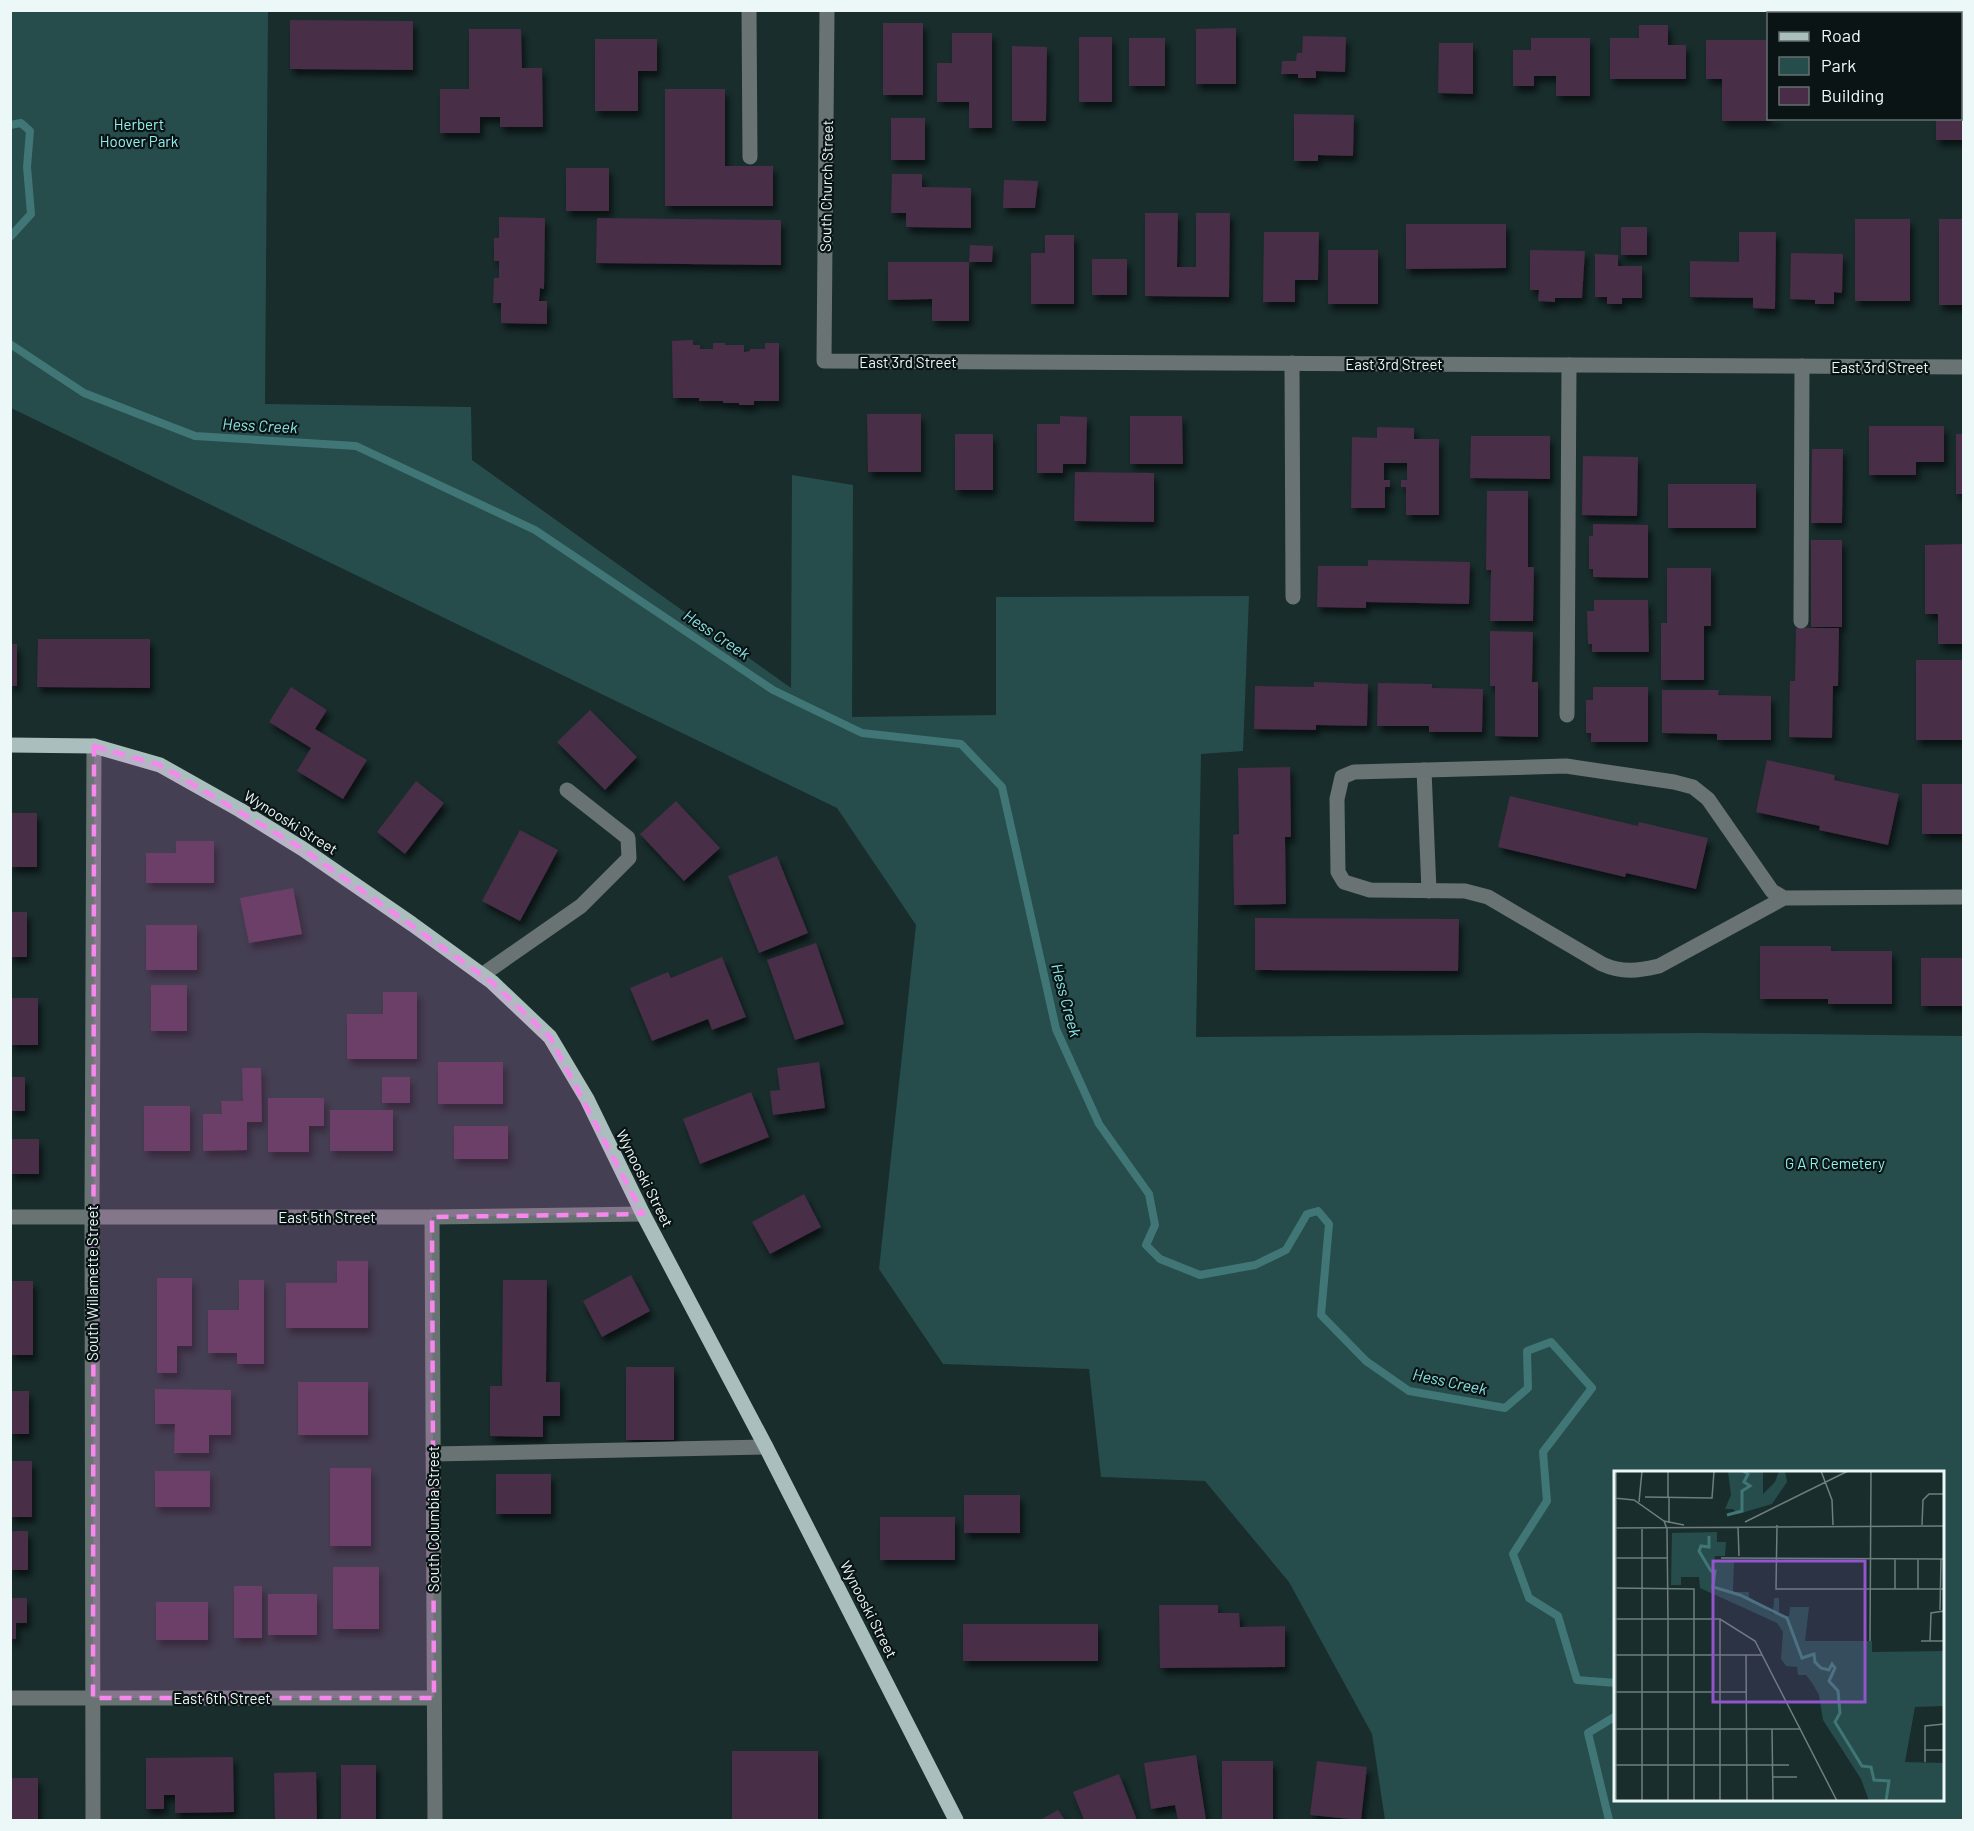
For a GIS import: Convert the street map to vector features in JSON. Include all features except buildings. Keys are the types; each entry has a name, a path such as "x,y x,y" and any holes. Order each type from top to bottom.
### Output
{"main road":[{"name":"Wynooski Street","path":"10,745 94,747 160,765 303,849 482,975 550,1037 587,1099 643,1214 766,1447 956,1821"}],"street":[{"path":"749,10 750,157"},
{"name":"South Church Street","path":"824,361 827,10"},
{"name":"East 3rd Street","path":"824,361 1964,367"},
{"path":"1292,363 1293,597"},
{"path":"1568,715 1569,365"},
{"path":"1801,621 1802,366"},
{"name":"South Willamette Street","path":"93,1821 94,747"},
{"path":"1784,898 1772,891 1708,799 1693,788 1674,782 1566,766 1354,772 1342,777 1337,799 1338,872 1344,882 1370,890 1465,891 1488,897 1602,964 1617,970 1638,971 1659,966 1784,898 1964,897"},
{"path":"1424,770 1429,891"},
{"path":"482,975 581,906 629,858 628,838 567,790"},
{"name":"East 5th Street","path":"10,1217 432,1217 643,1214"},
{"name":"South Columbia Street","path":"432,1217 435,1821"},
{"path":"433,1454 766,1447"},
{"name":"East 6th Street","path":"10,1698 434,1698"}],"highlighted area":[{"path":"94,746 160,765 303,849 492,982 550,1037 643,1214 432,1217 434,1698 93,1698"}],"green space":[{"path":"10,11 268,11 265,404 471,407 472,460 791,688 792,475 853,485 852,717 996,715 996,597 1249,596 1243,751 1201,754 1196,1037 1703,1033 1963,1036 1963,1820 1385,1820 1372,1734 1289,1582 1205,1481 1101,1477 1089,1369 943,1364 879,1269 916,925 837,808 11,408"}],"waterway":[{"name":"Hess Creek","path":"10,125 21,123 30,131 27,167 31,214 10,237"},
{"name":"Hess Creek","path":"10,344 84,393 195,436 356,446 535,530 773,690 862,733 961,744 1002,787 1056,1029 1099,1124 1149,1194 1155,1225 1146,1245 1160,1259 1200,1275 1255,1265 1286,1250 1307,1214 1318,1211 1329,1224 1321,1315 1366,1361 1409,1391 1505,1408 1528,1388 1527,1351 1551,1342 1592,1388 1543,1452 1547,1501 1513,1554 1529,1598 1558,1616 1577,1680 1614,1683"},
{"name":"Hess Creek","path":"1609,1820 1588,1733 1614,1717"}],"park label":[{"name":"Herbert Hoover Park","path":"139,132"},
{"name":"G A R Cemetery","path":"1835,1163"}]}
